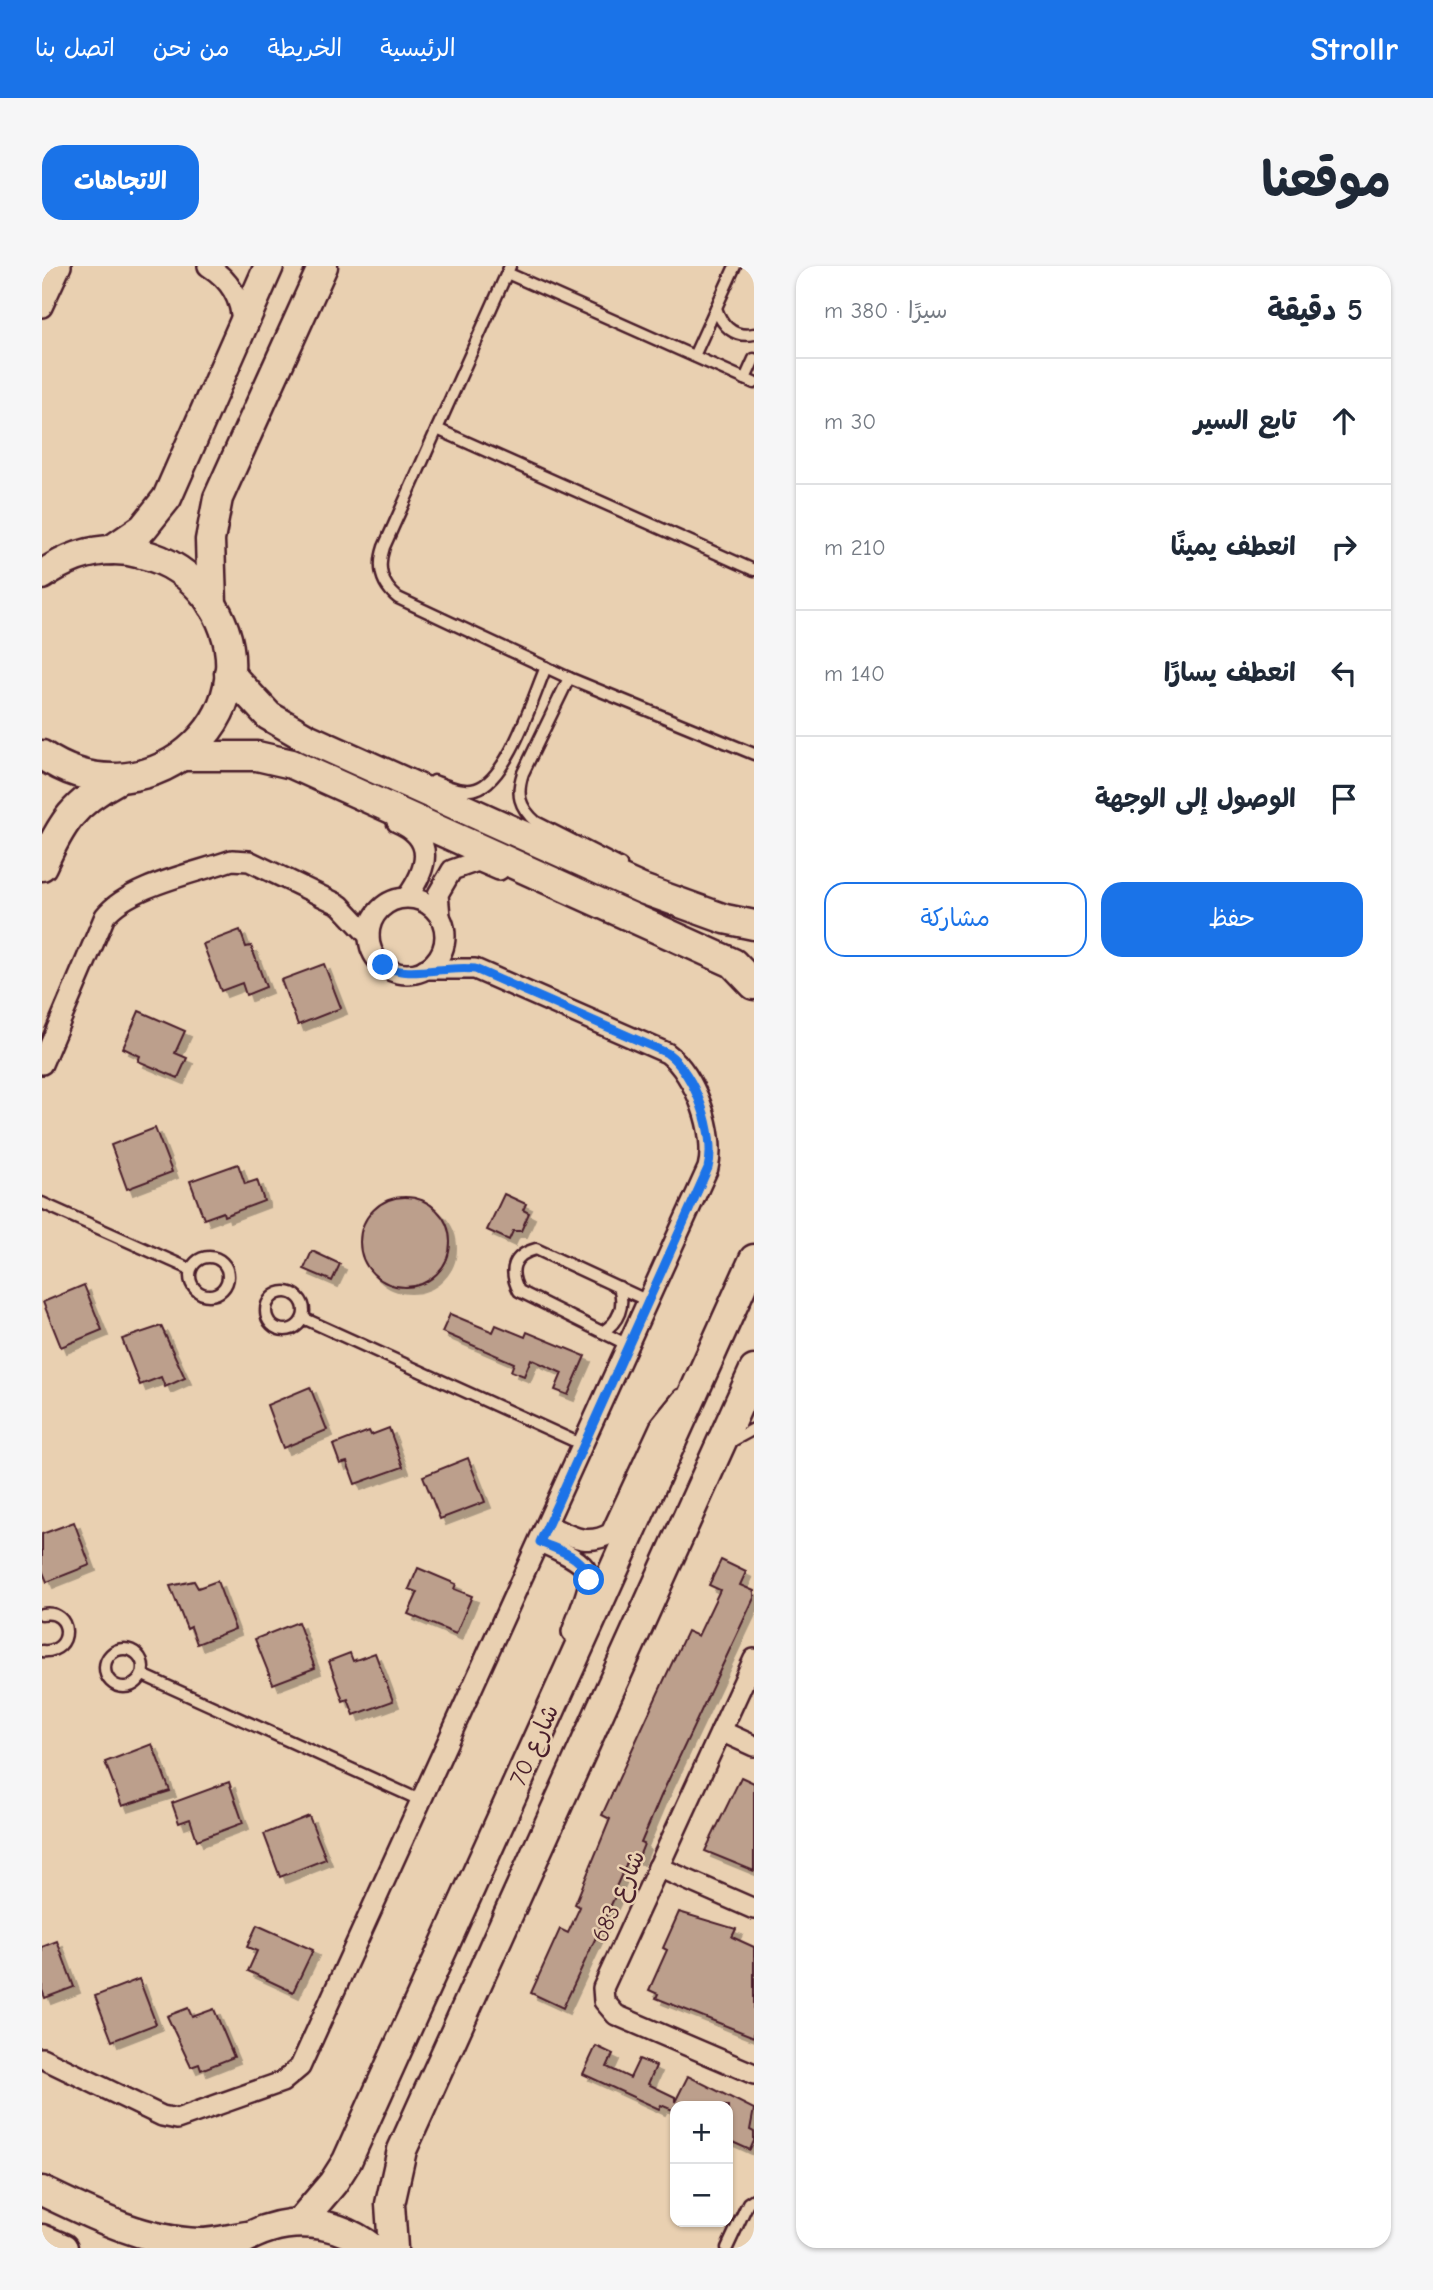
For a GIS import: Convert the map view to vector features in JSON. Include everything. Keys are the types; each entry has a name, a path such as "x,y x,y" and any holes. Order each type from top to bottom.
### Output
{"main road":[{"path":"111,550 143,528 167,498 269,266"},
{"path":"212,605 210,540 218,498 323,266"},
{"path":"42,755 61,768 88,778 117,780 141,777 164,769 199,743 215,719 229,673 225,638 212,605 186,575 169,564 131,551 111,550 82,554 46,570"},
{"path":"229,673 269,716 307,738 386,771 642,889 724,919 754,925"},
{"path":"184,756 257,756 292,764 733,963 754,985"},
{"path":"42,866 60,827 75,808 117,780"},
{"name":"شارع 70","path":"300,2222 333,2183 347,2161 754,1259"},
{"name":"شارع 70","path":"393,2248 390,2204 402,2150 754,1370"},
{"path":"42,2191 116,2226 145,2234 201,2243 238,2242 264,2228 300,2222 342,2230 372,2248"},
{"path":"42,2239 63,2248"}],"street":[{"path":"42,307 61,266"},
{"path":"208,266 229,283 236,296 242,324"},
{"path":"339,784 357,806 409,827 422,844 425,866 407,897"},
{"path":"42,1064 105,916 115,904 134,894 232,860 249,861 340,905 369,936"},
{"path":"42,2058 169,2118 184,2118 288,2079 304,2058 423,1801 711,1157 710,1139 691,1079 681,1064 667,1053 475,969 445,936 438,894 452,870 478,861 530,883 553,883"},
{"path":"340,905 384,906 407,897 426,902 440,916"},
{"path":"384,906 376,914 369,936 371,947 383,965 403,973 475,969"},
{"path":"425,970 439,956 445,936"},
{"path":"543,1534 598,1541 611,1533 661,1425 700,1380"},
{"path":"531,1753 541,1713 589,1587 585,1568 577,1558 543,1534"},
{"name":"شارع 683","path":"754,1659 603,1988 604,2001 616,2015 754,2074"},
{"path":"721,1731 754,1746"},
{"path":"658,1867 754,1909"}],"lane":[{"path":"694,356 735,266"},
{"path":"754,359 750,381 508,269 380,558 383,581 398,598 569,678 754,754"},
{"path":"716,307 726,327 736,333 754,334"},
{"path":"437,429 754,570"},
{"path":"386,771 411,773 462,790 487,784 504,764 546,667"},
{"path":"569,678 523,773 519,800 525,813 536,822 620,864 631,872 642,889"},
{"path":"42,1203 191,1269"},
{"path":"628,1345 519,1291 512,1278 514,1263 523,1252 536,1249 648,1301"},
{"path":"206,1256 216,1257 224,1263 229,1273 228,1283 212,1296 202,1294 194,1288 189,1279 191,1269 197,1261 206,1256"},
{"path":"602,1332 613,1324 620,1313 620,1287"},
{"path":"282,1292 292,1293 300,1299 304,1308 303,1318 297,1327 288,1331 278,1330 270,1324 265,1315 266,1304 273,1296 282,1292"},
{"path":"303,1318 583,1446"},
{"path":"720,1447 754,1429"},
{"path":"42,1614 55,1614 63,1620 68,1629 61,1648 51,1652 42,1651"},
{"path":"121,1648 131,1650 139,1655 144,1665 143,1675 137,1683 127,1688 117,1686 105,1671 106,1661 112,1653 121,1648"},
{"path":"143,1675 423,1801"},
{"path":"727,2248 748,2203 754,2199"}],"building":[{"path":"240,930 246,947 251,946 266,987 246,995 242,983 221,991 203,944"},
{"path":"324,964 341,1008 298,1025 281,980"},
{"path":"139,1011 185,1031 175,1053 187,1058 178,1078 138,1061 140,1056 123,1048"},
{"path":"155,1128 172,1172 127,1189 111,1145"},
{"path":"238,1164 245,1184 257,1180 264,1201 224,1216 223,1212 204,1219 190,1181"},
{"path":"504,1194 526,1204 523,1210 529,1213 521,1231 513,1231 509,1240 487,1230"},
{"path":"405,1197 422,1201 437,1210 446,1225 450,1242 446,1259 437,1274 422,1283 405,1287 388,1283 373,1274 364,1259 360,1242 364,1225 373,1210 388,1201"},
{"path":"312,1251 340,1264 332,1281 304,1269"},
{"path":"84,1285 102,1330 61,1347 43,1302"},
{"path":"450,1314 493,1332 496,1325 525,1337 527,1332 585,1356 568,1395 555,1390 562,1373 531,1359 524,1376 511,1371 514,1363 442,1332"},
{"path":"161,1326 185,1378 165,1387 161,1377 140,1385 122,1339"},
{"path":"310,1387 327,1430 283,1448 267,1405"},
{"path":"389,1428 403,1467 355,1484 347,1462 340,1464 333,1445 369,1431 371,1435"},
{"path":"468,1458 485,1502 440,1519 423,1476"},
{"path":"74,1522 90,1565 47,1582 42,1570 42,1534"},
{"path":"721,1560 746,1572 740,1585 754,1591 754,1598 661,1796 641,1843 644,1844 638,1859 630,1856 615,1889 618,1890 563,2008 531,1993 560,1929 568,1933 580,1907 575,1904 610,1819 602,1815 687,1631 698,1636 720,1590 709,1585"},
{"path":"418,1568 456,1584 454,1589 472,1596 456,1634 408,1614 418,1592 409,1589"},
{"path":"194,1581 198,1588 217,1581 235,1629 197,1644 191,1627 187,1629 170,1586"},
{"path":"298,1622 315,1668 273,1684 255,1639"},
{"path":"350,1653 353,1661 375,1653 393,1701 354,1715 348,1699 343,1701 329,1661"},
{"path":"152,1744 170,1791 122,1806 105,1762"},
{"path":"741,1777 754,1783 754,1871 705,1851"},
{"path":"229,1782 243,1823 197,1840 190,1819 179,1823 172,1803"},
{"path":"309,1816 326,1859 280,1877 264,1834"},
{"path":"679,1912 736,1929 732,1937 754,1947 754,2037 656,1998 658,1994 649,1990 667,1950 663,1948"},
{"path":"257,1925 313,1950 293,1992 248,1971 257,1951 247,1947"},
{"path":"57,1941 74,1987 45,1998 42,1990 42,1947"},
{"path":"139,1979 156,2024 112,2041 95,1996"},
{"path":"188,2008 192,2017 214,2009 234,2057 201,2070 199,2064 191,2067 167,2016"},
{"path":"596,2046 613,2054 607,2067 630,2078 639,2059 656,2066 648,2084 675,2097 675,2101 670,2101 670,2109 661,2105 659,2109 583,2074"},
{"path":"688,2076 754,2109 750,2130 754,2132 754,2141 750,2150 733,2142 733,2101 676,2101"}],"route":[{"path":"383,965 403,973 442,967 475,969 667,1053 681,1064 691,1079 710,1139 711,1157 708,1168 540,1542 577,1558 585,1568 589,1580"}]}
